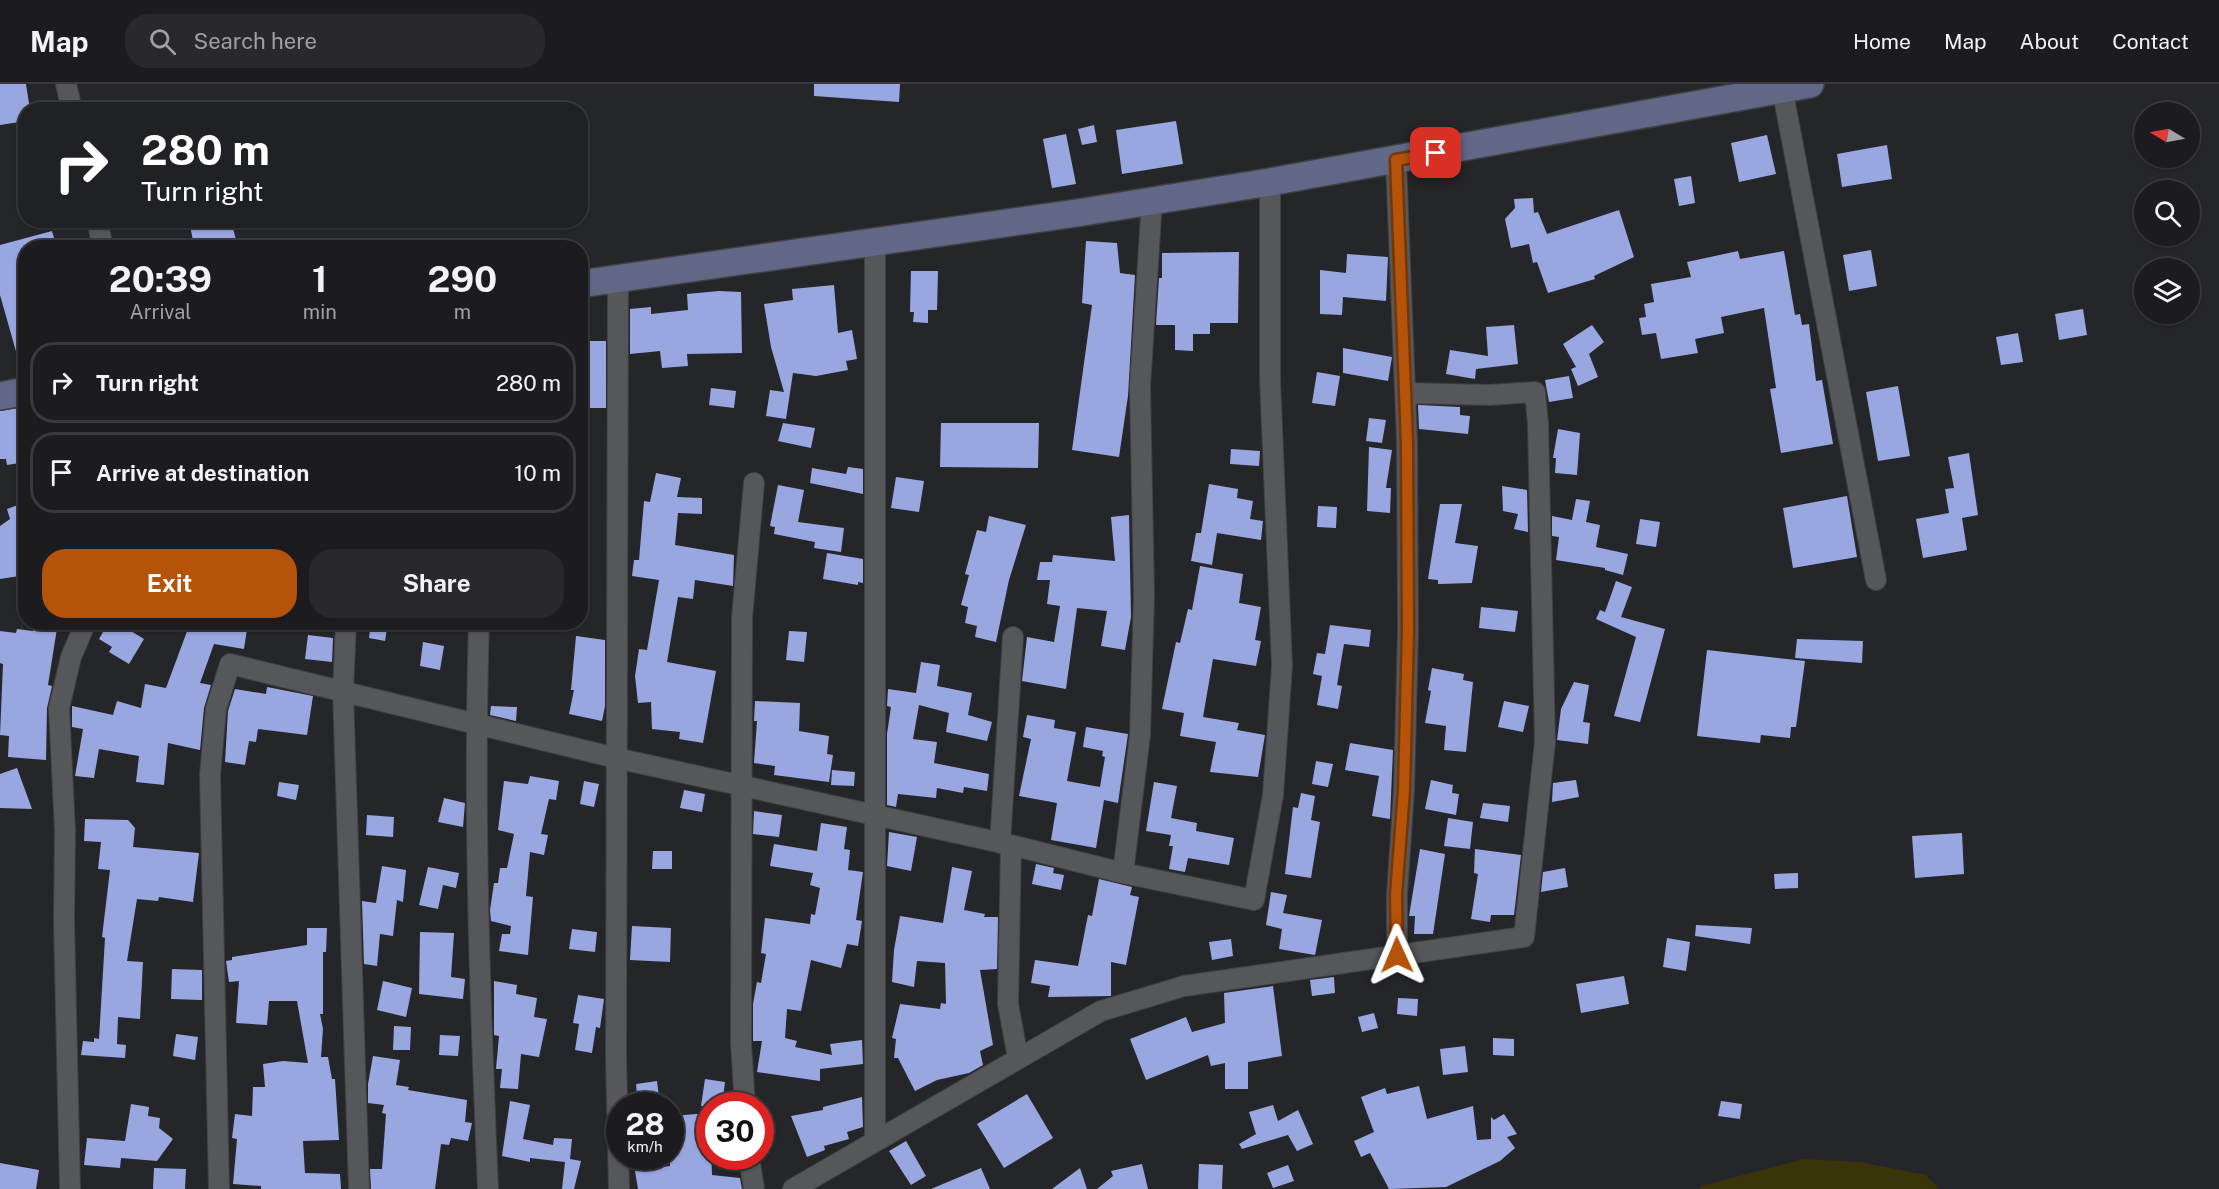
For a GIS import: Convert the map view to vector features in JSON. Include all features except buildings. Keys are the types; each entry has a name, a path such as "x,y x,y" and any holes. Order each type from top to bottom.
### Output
{"street":[{"path":"66,84 70,102"},
{"path":"588,283 875,243 1270,182 1810,84"},
{"path":"1782,88 1876,580"},
{"path":"1396,160 1406,393 1408,631 1404,790 1396,895 1397,955"},
{"path":"219,1189 210,775 216,709 230,664 616,758 1006,844 1123,873 1254,900 1273,795 1282,666 1269,379 1270,182"},
{"path":"1123,873 1140,735 1144,596 1140,386 1152,201"},
{"path":"875,243 875,1140"},
{"path":"618,278 616,758 619,1189"},
{"path":"793,1189 1101,1011 1184,986 1524,937 1545,742 1538,424 1535,392 1490,395 1406,393"},
{"path":"0,396 18,393"},
{"path":"744,1092 741,1042 742,618 754,483"},
{"path":"70,1189 64,920 66,831 59,708 71,657 83,630"},
{"path":"346,630 343,691 359,1189"},
{"path":"478,630 476,725 480,1005 488,1189"},
{"path":"1013,637 1006,844 1008,1004 1018,1058"},
{"path":"751,1170 754,1189"}],"shaded area":[{"path":"1804,1159 1860,1162 1926,1175 1939,1189 1700,1189 1701,1186"}],"route":[{"path":"1397,955 1396,895 1404,790 1408,631 1407,442 1402,266 1396,160 1436,153"}]}
